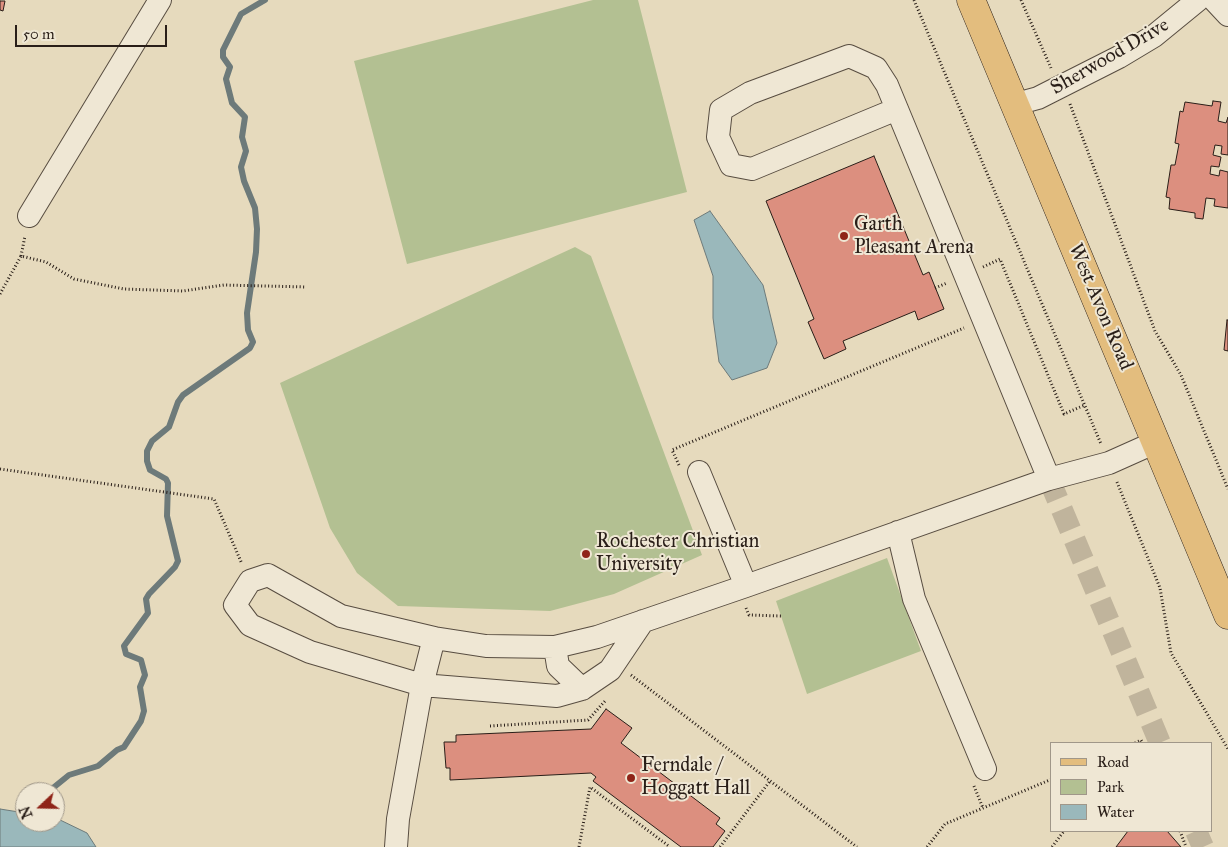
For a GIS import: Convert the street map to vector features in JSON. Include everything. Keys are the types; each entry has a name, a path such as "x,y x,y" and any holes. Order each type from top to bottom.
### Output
{"main road":[{"name":"West Avon Road","path":"972,0 1228,615"}],"street":[{"name":"Sherwood Drive","path":"1016,104 1038,98 1154,36 1198,0"},
{"path":"1214,0 1228,15"},
{"path":"29,216 159,1"},
{"path":"897,109 752,170 731,165 718,137 721,110 742,97 849,56 876,68 897,109 960,282 1049,479"},
{"path":"643,621 610,670 582,689 557,696 422,685 310,652 250,625 235,604 250,582 268,575 341,616 434,638 486,646 554,647 597,637 1049,479 1109,463 1156,442"},
{"path":"690,470 746,586"},
{"path":"898,532 914,599 985,769"},
{"path":"396,847 398,819 422,685 434,638"},
{"path":"554,647 558,666 582,689"}],"path":[{"path":"914,0 1160,588 1171,653 1228,748"},
{"path":"1021,0 1059,87 1073,109 1155,331 1181,374 1228,489"},
{"path":"0,294 21,256 46,262 74,279 124,289 183,291 224,285 306,288"},
{"path":"935,288 950,282 960,282 1000,259 1064,414 1085,405"},
{"path":"690,470 672,450 968,326"},
{"path":"0,469 214,499 250,582"},
{"path":"624,679 635,667"},
{"path":"629,674 857,847"},
{"path":"490,726 588,720 607,699"},
{"path":"720,847 770,780"},
{"path":"927,847 945,824 1050,780"},
{"path":"579,847 590,787 670,847"},
{"path":"1052,847 1063,832"},
{"path":"1180,832 1186,847"}],"green space":[{"path":"593,0 638,0 687,192 407,264 354,61"},
{"path":"575,247 591,256 702,555 614,594 550,611 398,606 357,573 330,528 280,383"},
{"path":"887,558 921,651 807,694 776,601"}],"water":[{"path":"710,211 763,285 777,343 767,368 732,380 719,362 713,318 713,276 694,220"},
{"path":"0,809 15,811 15,832 65,832 65,822 87,833 96,847 0,847"}],"building":[{"path":"0,1 5,1 3,11 0,10"},
{"path":"1213,101 1221,102 1218,121 1226,123 1228,117 1228,155 1221,154 1222,146 1215,145 1213,155 1221,157 1219,167 1211,166 1210,174 1219,176 1220,170 1228,172 1228,208 1214,206 1215,199 1206,198 1203,219 1195,218 1195,213 1169,209 1170,198 1166,197 1171,165 1175,165 1179,144 1175,143 1180,111 1183,112 1185,102 1212,106"},
{"name":"Garth Pleasant Arena","path":"874,156 923,275 929,272 944,309 918,320 915,311 843,341 846,349 824,359 808,322 814,319 766,201"},
{"path":"1228,320 1228,351 1224,350"},
{"name":"Ferndale / Hoggatt Hall","path":"606,709 632,728 621,743 720,818 716,824 725,831 713,847 681,847 593,781 596,777 591,773 450,780 450,768 446,768 444,742 456,742 456,735 591,729"},
{"path":"1127,832 1168,832 1181,847 1116,847"}],"waterway":[{"path":"60,782 69,775 98,766 117,750 124,747 141,721 144,711 140,687 145,675 141,660 126,654 124,646 148,613 146,599 149,594 175,567 178,561 167,516 168,483 166,479 150,470 147,461 147,451 152,441 169,427 178,402 183,395 250,348 253,342 248,330 247,313 256,252 257,229 255,208 244,181 241,167 246,151 242,137 245,117 232,103 226,79 230,67 223,57 223,50 241,14 265,0"}],"tunnel":[{"path":"1049,479 1160,742"},
{"path":"1196,832 1203,847"}],"place":[{"name":"Garth Pleasant Arena","path":"844,236"},
{"name":"Rochester Christian University","path":"586,554"},
{"name":"Ferndale / Hoggatt Hall","path":"631,778"}]}
